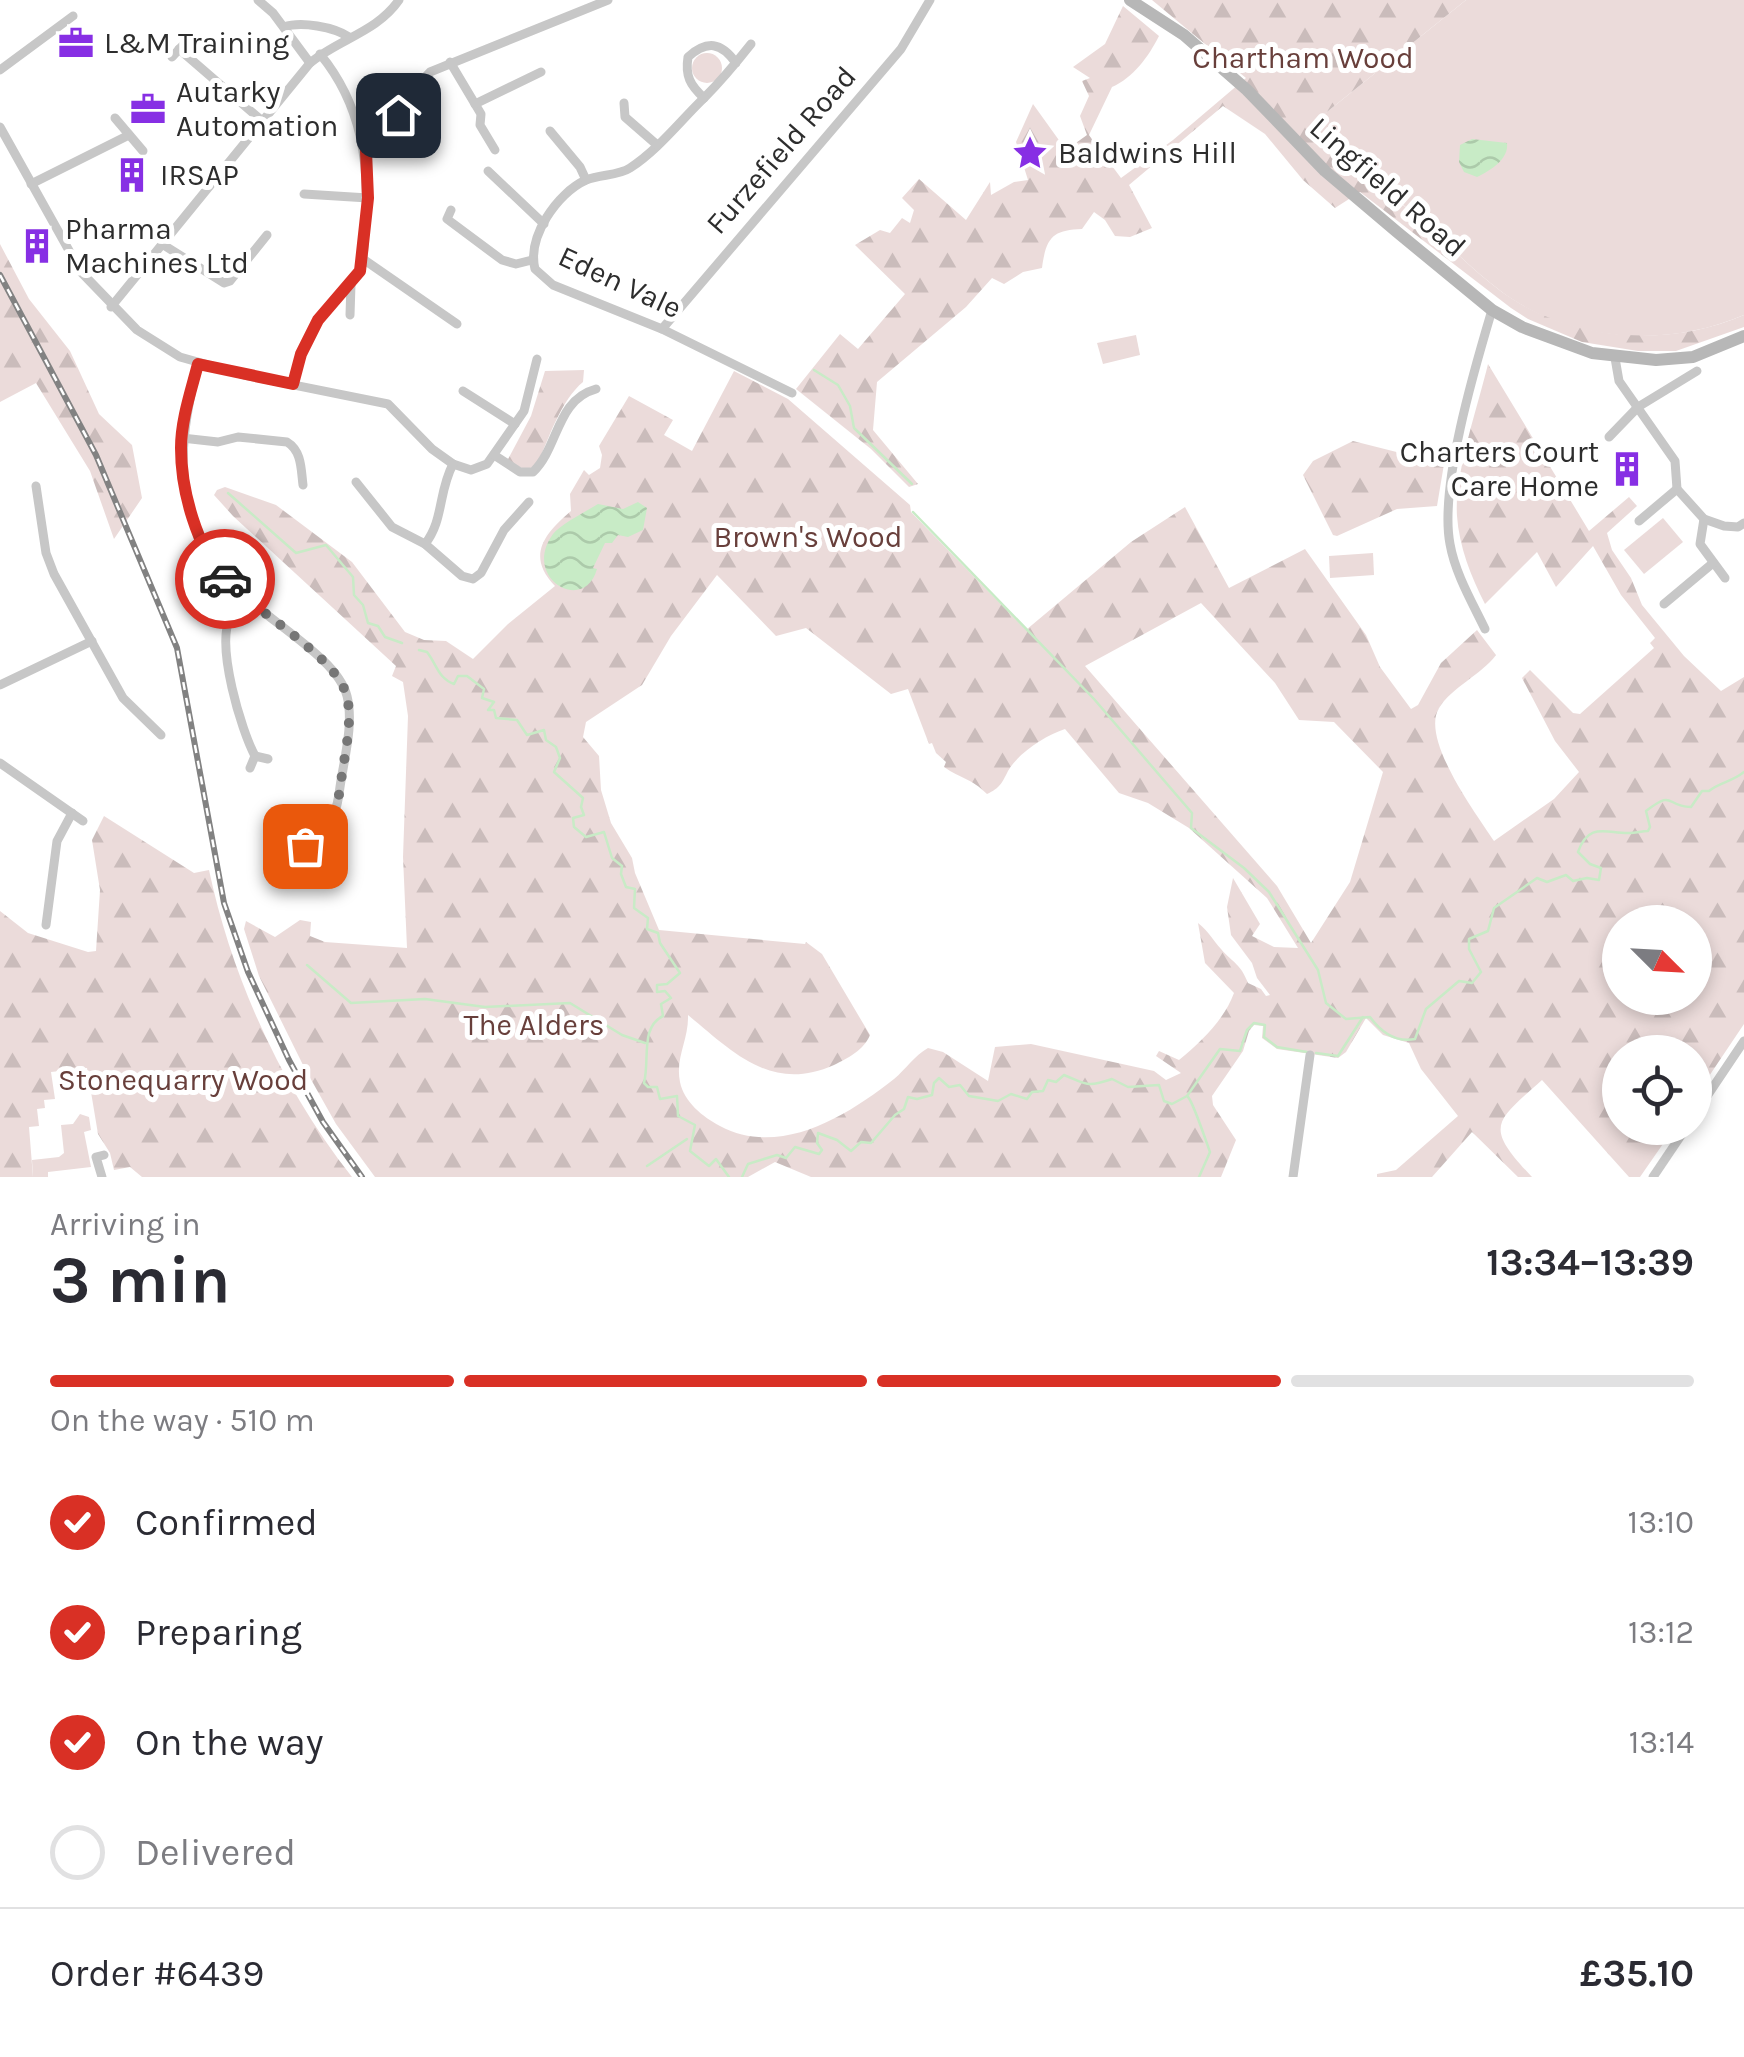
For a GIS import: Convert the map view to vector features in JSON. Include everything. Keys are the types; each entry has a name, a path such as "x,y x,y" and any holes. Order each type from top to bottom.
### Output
{"street":[{"path":"258,0 310,63"},
{"path":"112,307 310,63 382,20 399,0"},
{"path":"366,151 382,148 410,93 430,72 608,0"},
{"name":"Furzefield Road","path":"662,329 901,49 930,0"},
{"name":"Lingfield Road","path":"1130,0 1184,35 1248,90 1324,171 1492,310 1548,339 1616,358 1693,357 1744,336"},
{"path":"0,70 73,16"},
{"path":"284,27 309,26 349,38"},
{"path":"704,98 690,85 688,57 708,44 728,52 736,63"},
{"path":"532,260 536,237 563,197 586,180 626,170 704,98 751,44"},
{"path":"178,50 261,120"},
{"path":"293,384 301,354 318,320 350,284 363,260 368,198 366,151 360,129 330,66 320,54"},
{"path":"450,62 481,114 480,125 495,150"},
{"path":"475,104 541,72"},
{"path":"624,103 624,117 656,144"},
{"path":"115,118 142,151"},
{"path":"0,127 72,260 112,307 165,350 198,364 388,404 432,449 453,464 471,470 480,469 494,456 515,424 530,398 537,359"},
{"path":"550,131 586,180"},
{"path":"30,184 129,135"},
{"path":"488,171 544,224"},
{"path":"304,194 368,198"},
{"name":"Eden Vale","path":"451,210 447,219 502,260 516,264 532,260 542,278 553,285 662,329 792,392"},
{"path":"162,244 224,283 230,281 267,235"},
{"path":"363,260 457,324"},
{"path":"350,284 350,315"},
{"path":"1485,629 1451,551 1448,506 1478,356 1492,310"},
{"path":"1616,358 1620,381 1674,461 1677,489 1704,518 1724,526 1738,527 1744,523"},
{"path":"198,364 182,438 183,471 200,535 219,572 246,600 326,664 344,688 348,706 338,805 328,829 313,842 276,848"},
{"path":"1609,437 1638,407 1697,371"},
{"path":"463,390 515,424"},
{"path":"494,456 520,472 533,472 542,464 567,409 586,392 596,390"},
{"path":"182,438 218,442 238,437 287,442 294,446 300,459 302,485"},
{"path":"425,544 439,522 440,493 453,464"},
{"path":"356,482 392,526 425,544 462,576 478,578 504,530 528,502"},
{"path":"36,486 46,553 54,574 123,698 154,723 161,736"},
{"path":"366,494 375,486"},
{"path":"1639,521 1677,489"},
{"path":"1704,518 1700,544 1725,578"},
{"path":"1664,604 1713,563"},
{"path":"246,600 231,616 225,645 248,742 256,756 268,759"},
{"path":"0,685 92,641"},
{"path":"250,768 256,756"},
{"path":"0,763 83,822"},
{"path":"46,925 57,841 72,813"},
{"path":"1712,1089 1744,1041"},
{"path":"1293,1177 1310,1054"},
{"path":"1653,1177 1675,1145"},
{"path":"102,1177 96,1156 104,1155"}],"green space":[{"name":"Chartham Wood","path":"1152,0 1466,0 1307,128 1502,292 1529,309 1589,330 1620,335 1684,332 1744,315 1744,327 1676,351 1638,351 1582,342 1511,308 1360,192 1335,208 1303,180 1265,134 1223,106 1129,185 1152,228 1130,237 1115,236 1105,220 1094,212 1082,229 1053,237 1042,268 1023,272 1004,284 992,278 966,307 877,382 873,430 918,484 909,487 871,449 796,389 840,334 858,349 905,294 855,245 880,230 890,233 902,218 910,223 914,210 902,198 919,179 966,220 990,182 991,195 1014,182 1028,180 1016,142 1033,104 1066,150 1087,135 1080,116 1089,96 1082,81 1090,78 1073,67 1105,44 1123,6 1159,36 1140,66 1112,87 1089,135 1121,178 1246,78"},
{"path":"1466,0 1744,0 1744,315 1714,326 1652,336 1620,335 1558,322 1502,292 1307,128"},
{"path":"707,53 718,57 722,68 718,79 707,83 696,79 692,68 696,57"},
{"path":"0,244 29,299 70,351 99,414 132,445 142,498 114,539 90,471 36,383 0,402"},
{"path":"1136,335 1140,355 1103,364 1097,343"},
{"path":"1488,364 1589,531 1629,497 1637,506 1607,533 1642,605 1684,656 1721,691 1744,677 1744,1024 1712,1072 1712,1035 1602,1035 1602,1145 1662,1145 1640,1177 1629,1177 1542,1080 1513,1106 1501,1126 1507,1146 1532,1177 1518,1177 1472,1132 1432,1177 1377,1177 1396,1170 1458,1116 1421,1069 1409,1043 1383,1035 1366,1018 1346,1052 1338,1058 1277,1049 1262,1038 1263,1026 1254,1025 1243,1051 1212,1096 1213,1105 1236,1140 1221,1177 811,1177 775,1162 748,1177 375,1177 336,1124 259,976 244,929 246,921 275,937 300,920 311,922 310,936 325,942 407,948 403,857 408,716 403,682 392,676 396,666 233,516 214,495 217,490 225,487 276,505 352,562 405,632 424,640 446,641 473,659 555,586 541,565 542,546 553,528 571,511 570,494 584,470 589,475 600,468 599,446 629,396 673,420 664,435 692,451 734,371 788,399 910,505 911,512 1026,630 1131,542 1185,507 1229,588 1305,549 1366,635 1380,667 1411,709 1418,705 1441,663 1477,630 1496,655 1445,701 1435,722 1437,738 1453,776 1494,841 1554,799 1579,772 1555,741 1522,678 1530,670 1573,713 1580,714 1654,648 1650,643 1655,638 1621,595 1593,546 1556,587 1537,552 1485,604 1460,539 1457,499","holes":["717,575 776,636 806,628 891,694 908,689 929,744 946,762 944,767 987,794 1000,785 1025,751 1065,729 1119,793 1148,803 1189,828 1267,898 1298,948 1274,947 1252,936 1260,924 1233,878 1227,907 1231,935 1270,995 1248,983 1239,967 1198,923 1205,963 1234,993 1211,1030 1179,1060 1159,1051 1156,1056 1181,1073 1166,1080 1154,1071 1031,1044 995,1047 988,1081 943,1052 928,1048 875,1093 812,1128 789,1135 743,1135 707,1118 695,1108 680,1082 679,1065 688,1015 754,1064 791,1074 834,1065 860,1049 870,1035 822,954 806,942 659,930 632,858 611,823 601,790 599,756 583,737 586,722 642,685 671,636","1201,603 1275,683 1299,720 1334,722 1383,772 1350,882 1311,943 1277,886 1085,666"]},
{"path":"584,370 583,382 562,409 537,465 526,470 507,461 531,416 545,371"},
{"path":"1353,441 1444,464 1437,506 1397,509 1333,535 1303,475 1313,461"},
{"path":"1663,518 1683,542 1644,574 1624,550"},
{"path":"1373,553 1374,575 1330,578 1329,556"},
{"name":"Stonequarry Wood","path":"104,816 194,873 209,870 231,952 263,1032 304,1108 352,1177 142,1177 130,1167 114,1170 110,1153 98,1134 87,1068 51,1072 55,1099 44,1100 45,1108 37,1109 39,1126 29,1127 33,1177 0,1177 0,911 28,933 88,952 96,951 100,890 92,840"},
{"path":"80,1114 89,1117 91,1130 84,1132 91,1167 33,1177 32,1160 64,1153 61,1125 73,1124"}],"water":[{"path":"1472,139 1507,143 1502,159 1477,177 1464,172 1459,162 1460,145"},
{"path":"638,502 647,508 643,530 628,537 618,535 612,543 605,543 590,583 569,590 549,577 545,550 557,530 598,504 623,509"}],"waterway":[{"path":"814,370 838,385 850,406 854,428 912,484"},
{"path":"228,493 296,553 326,545 353,577 354,595 363,605 368,623 378,626 385,637 402,643"},
{"path":"913,512 1094,699 1192,813 1191,828 1269,892 1318,970 1326,1003 1346,1019 1370,1017 1395,1038 1415,1039 1426,1009 1459,981 1472,983 1481,972 1469,949 1469,939 1488,931 1494,908 1537,878 1547,882 1566,875 1573,881 1599,880 1601,868 1578,852 1588,836 1600,831 1648,831 1646,811 1655,804 1666,800 1691,807 1702,791 1744,772"},
{"path":"419,650 427,652 449,681 454,684 458,676 467,676 484,689 482,698 494,702 488,710 494,710 496,718 517,720 527,735 544,730 546,740 556,747 560,758 554,772 583,798 584,815 573,818 574,827 586,837 604,832 612,858 622,866 626,887 635,889 634,908 648,918 647,929 658,933 660,943 680,973 667,984 657,985 657,992 665,991 671,998 661,1004 663,1016 648,1036 644,1083 657,1087 660,1099 677,1096 678,1116 695,1125 690,1151 709,1166 716,1159 729,1177"},
{"path":"307,965 351,1003 425,999 485,1007 570,1003 622,1035 645,1043"},
{"path":"1316,1053 1338,1056 1363,1017"},
{"path":"742,1177 748,1164 777,1155 786,1158 795,1147 819,1154 822,1150 817,1143 818,1133 851,1151 861,1142 871,1143 904,1109 908,1097 932,1095 939,1078 949,1087 960,1085 969,1096 998,1101 1011,1094 1027,1099 1032,1092 1043,1091 1048,1080 1056,1082 1064,1075 1087,1084 1112,1079 1128,1087 1159,1085 1164,1101 1172,1104 1187,1096 1220,1049 1240,1051 1247,1030 1254,1023 1265,1025 1264,1037 1277,1047 1307,1052"},
{"path":"1188,1097 1210,1152 1199,1177"},
{"path":"647,1166 687,1139"}],"railway":[{"path":"0,275 96,455 177,648 224,903 248,972 323,1122 362,1177"}],"way so far":[{"path":"225,579 326,664 347,696 338,805 328,829 305,846"}],"place":[{"name":"L&M Training","path":"76,43"},
{"name":"Autarky Automation","path":"148,109"},
{"name":"Baldwins Hill","path":"1030,153"},
{"name":"IRSAP","path":"132,175"},
{"name":"Pharma Machines Ltd","path":"37,246"},
{"name":"Charters Court Care Home","path":"1627,469"}],"route":[{"path":"225,579 200,535 183,471 183,428 198,364 293,384 301,354 318,320 360,271 368,198 366,151 382,148 398,115"}],"park label":[{"name":"Brown's Wood","path":"808,537"},
{"name":"The Alders","path":"534,1025"}]}
